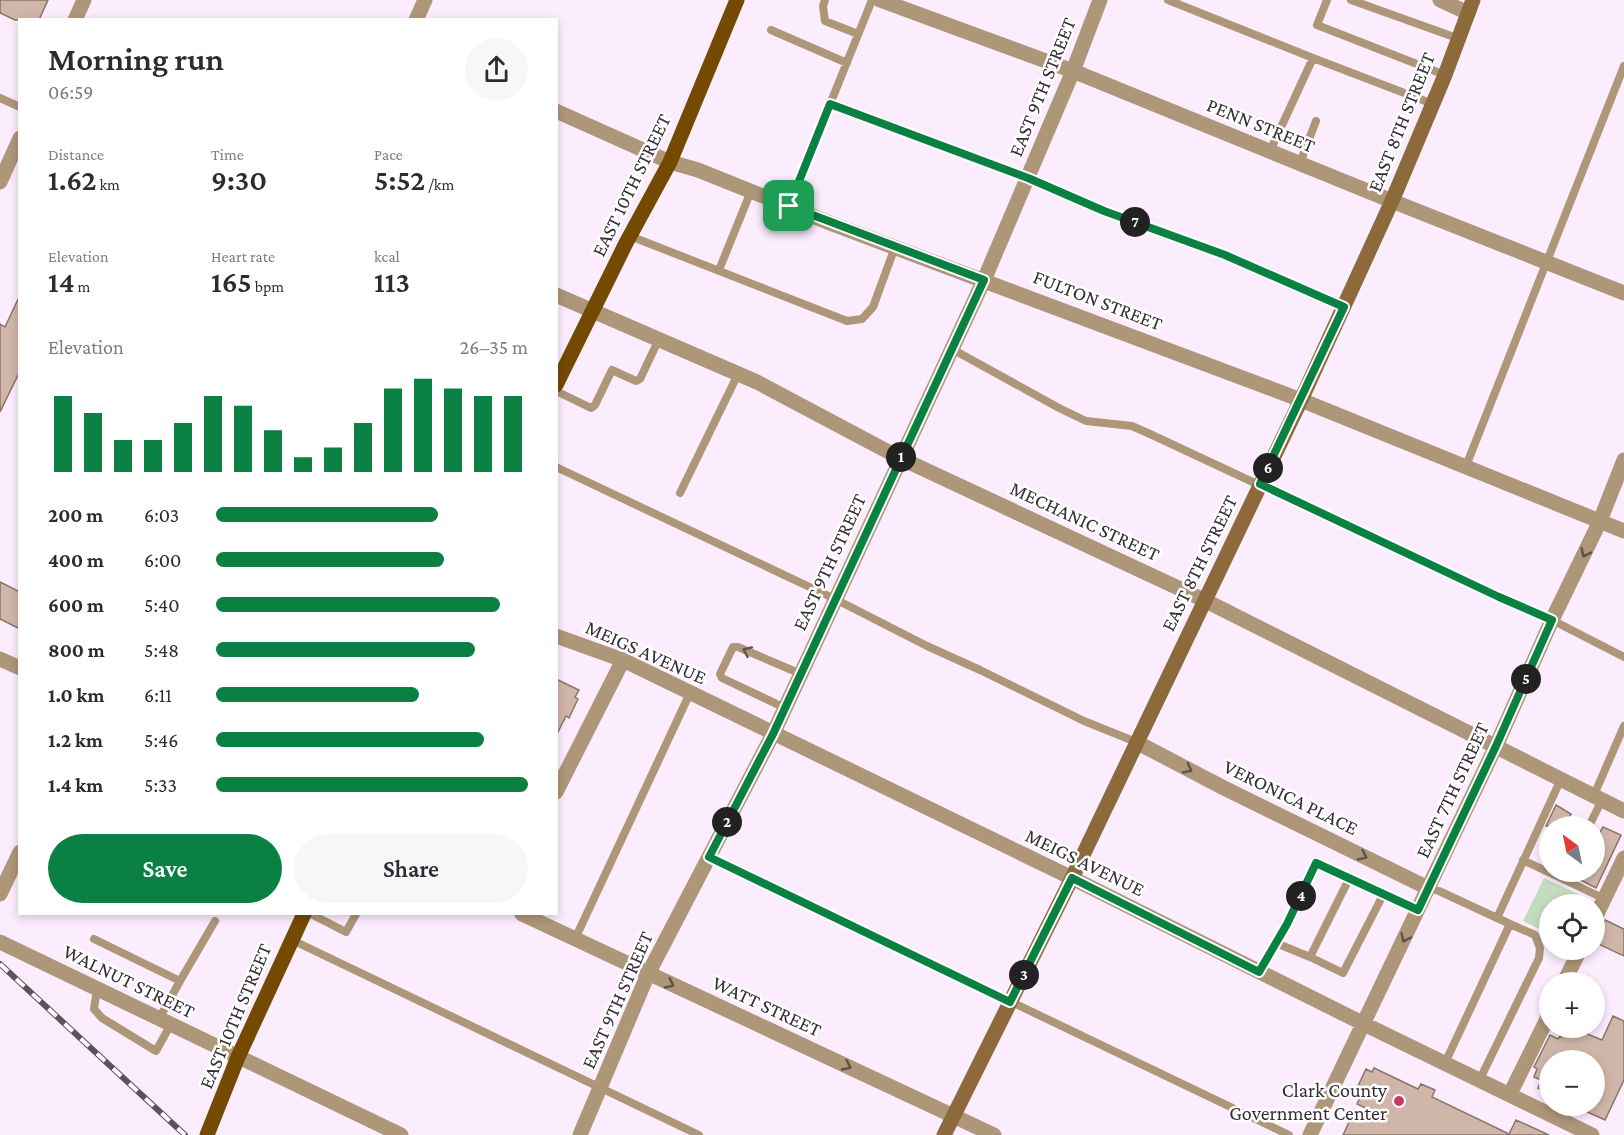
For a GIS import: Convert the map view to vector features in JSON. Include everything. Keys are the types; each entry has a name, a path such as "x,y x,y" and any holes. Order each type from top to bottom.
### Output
{"main road":[{"name":"EAST 10TH STREET","path":"558,381 669,162 737,0"},
{"name":"EAST 8TH STREET","path":"944,1135 1072,878 1301,400 1392,201 1445,75 1470,6"},
{"name":"EAST 10TH STREET","path":"207,1135 238,1057 304,915"}],"street":[{"path":"76,18 84,0"},
{"path":"417,18 425,0"},
{"name":"PENN STREET","path":"880,0 1073,71 1624,293"},
{"name":"EAST 9TH STREET","path":"580,1135 648,974 773,734 984,280 1073,71 1100,0"},
{"path":"1440,0 1470,6"},
{"name":"FULTON STREET","path":"558,112 669,162 698,170 1301,400 1624,531"},
{"path":"0,182 18,142"},
{"name":"MECHANIC STREET","path":"558,296 738,374 900,458 1204,600 1624,811"},
{"name":"EAST 7TH STREET","path":"1310,1135 1496,746 1552,620 1600,521 1624,460"},
{"name":"MEIGS AVENUE","path":"558,637 623,660 1072,878 1592,1135"},
{"path":"0,659 18,667"},
{"path":"558,788 623,660"},
{"name":"VERONICA PLACE","path":"1136,742 1428,888"},
{"path":"0,894 18,856"},
{"path":"1605,899 1624,858"},
{"name":"WATT STREET","path":"524,915 994,1135"},
{"name":"WALNUT STREET","path":"0,942 401,1135"},
{"path":"1510,1094 1539,1035"}],"lane":[{"path":"825,0 825,21 858,34"},
{"path":"789,206 872,0"},
{"path":"1168,0 1433,104"},
{"path":"1327,0 1317,26 1445,75"},
{"path":"1352,0 1457,38"},
{"path":"771,30 847,63"},
{"path":"1269,151 1313,58"},
{"path":"1466,466 1624,66"},
{"path":"0,98 18,106"},
{"path":"830,104 1028,178 1104,211 1225,255 1344,307"},
{"path":"1299,163 1316,121"},
{"path":"719,270 751,191"},
{"path":"630,236 847,321 862,319 873,307 895,247"},
{"path":"558,392 591,408 612,370 636,381 640,379 659,339"},
{"path":"952,349 1086,421 1132,426 1552,620 1624,657"},
{"path":"680,493 738,374"},
{"path":"558,468 835,599 1084,721 1136,742"},
{"path":"785,708 722,678 720,674 733,647 738,646 801,674"},
{"path":"575,939 690,693"},
{"path":"1592,816 1624,726"},
{"path":"1497,918 1561,779"},
{"path":"709,857 1289,1135"},
{"path":"1523,860 1539,866"},
{"path":"1259,972 1316,863 1418,910"},
{"path":"1310,957 1349,879"},
{"path":"1577,882 1597,894"},
{"path":"1428,888 1535,935 1540,948 1539,957 1480,1079"},
{"path":"1276,943 1343,973 1383,895"},
{"path":"313,915 346,932 355,915"},
{"path":"97,989 94,1009 102,1018 156,1051 180,981 215,921"},
{"path":"1445,1063 1510,924"},
{"path":"94,939 180,981"},
{"path":"291,940 699,1135"}],"green space":[{"path":"1542,882 1552,882 1578,894 1539,894 1539,929 1523,921"}],"building":[{"path":"0,0 48,0 40,18 15,20 0,13"},
{"path":"18,299 18,375 0,412 0,324 5,327"},
{"path":"0,582 18,591 18,628 0,619"},
{"path":"558,680 579,690 575,697 578,699 569,718 566,716 558,732"},
{"path":"1556,805 1571,814 1570,816 1551,816"},
{"path":"1605,828 1621,835 1605,869"},
{"path":"1584,882 1599,882 1596,888"},
{"path":"1605,920 1624,929 1624,956 1605,947"},
{"path":"1613,1016 1624,1021 1624,1080 1605,1120 1596,1116 1605,1116 1605,1050 1542,1050 1548,1038 1597,1038 1602,1040 1605,1038"},
{"path":"1539,1057 1539,1079 1534,1077 1537,1069 1534,1067"},
{"name":"Clark County Government Center","path":"1374,1068 1418,1089 1421,1084 1435,1090 1432,1097 1509,1134 1516,1120 1549,1135 1343,1135 1350,1120 1374,1112 1357,1104 1363,1091 1357,1088 1366,1069 1372,1072"}],"railway":[{"path":"0,964 185,1135"}],"place":[{"name":"Clark County Government Center","path":"1399,1101"}],"route":[{"path":"830,104 1028,178 1104,211 1225,255 1344,307 1260,484 1552,620 1496,746 1418,910 1316,863 1287,924 1259,972 1072,878 1010,1002 709,857 773,734 984,280 789,206 830,104"}]}
